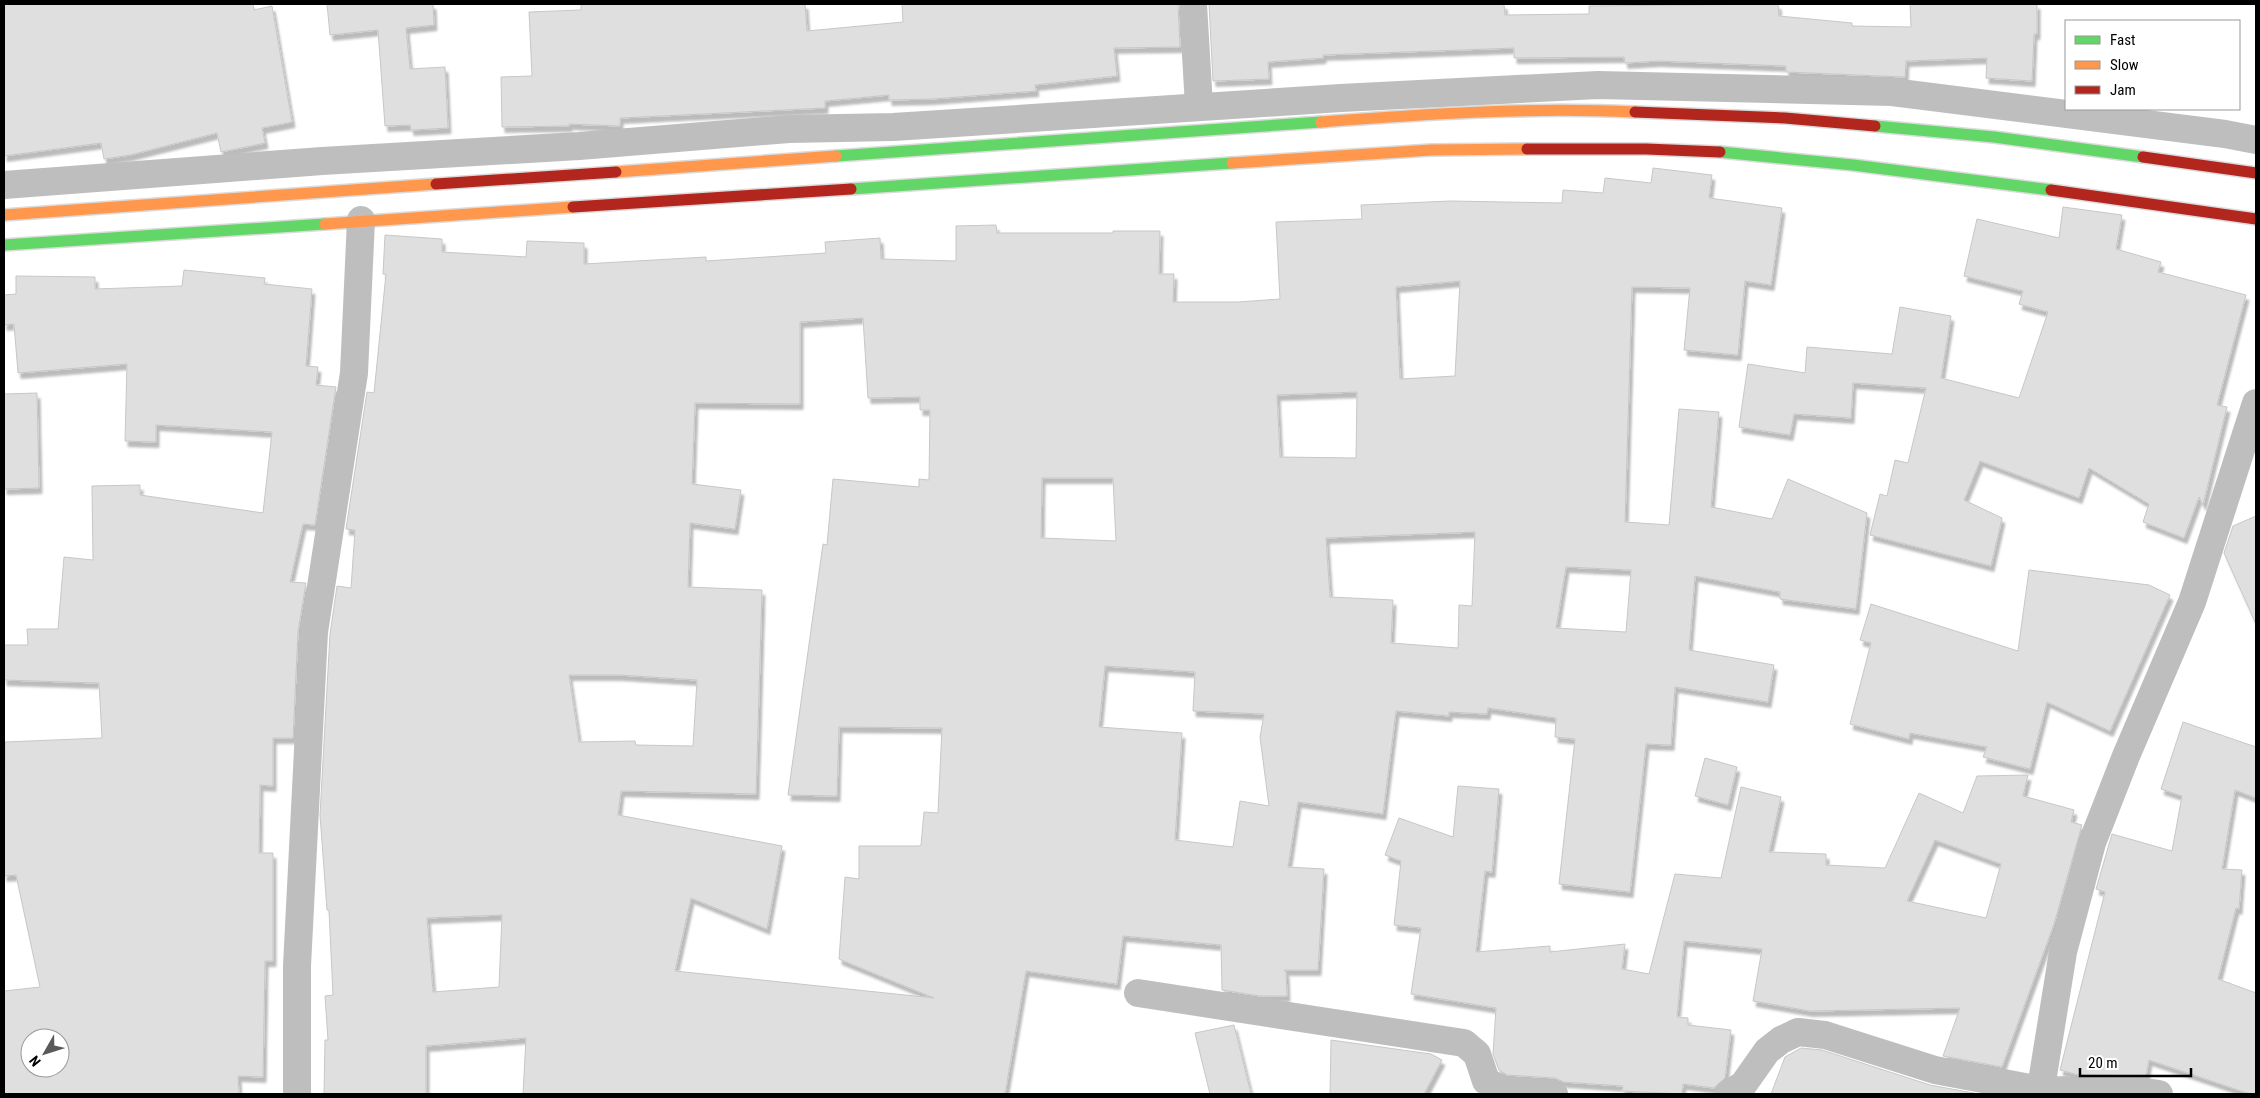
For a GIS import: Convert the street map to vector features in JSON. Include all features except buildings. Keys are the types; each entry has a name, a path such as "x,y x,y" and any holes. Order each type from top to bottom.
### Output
{"highway":[{"path":"4,215 1419,115 1596,110 1785,118 1994,137 2256,174"},
{"path":"4,245 1431,150 1587,148 1717,152 1848,164 1988,179 2256,219"}],"street":[{"path":"1193,4 1199,106"},
{"path":"4,185 322,161 579,146 790,129 893,128 1199,106 1598,85 1892,92 2225,134 2256,140"},
{"path":"297,1094 297,966 314,632 354,374 361,220"},
{"path":"2041,1092 2063,952 2092,843 2126,756 2192,602 2256,403"},
{"path":"1138,993 1464,1043 1477,1054 1486,1081 1503,1090 1554,1094"},
{"path":"1728,1094 1743,1085 1767,1051 1781,1040 1798,1032 1825,1035 1935,1070 2041,1092 2139,1091 2159,1094"}],"traffic: fast":[{"path":"836,156 1321,122"},
{"path":"1875,126 1994,137 2143,157"},
{"path":"1720,152 1853,165 2051,190"},
{"path":"851,189 1232,163"},
{"path":"4,245 325,224"}],"traffic: slow":[{"path":"1321,122 1517,111 1635,112"},
{"path":"1232,163 1431,150 1527,149"},
{"path":"616,172 836,156"},
{"path":"4,215 436,184"},
{"path":"325,224 573,207"}],"traffic: jam":[{"path":"1635,112 1785,118 1875,126"},
{"path":"1527,149 1646,149 1720,152"},
{"path":"2143,157 2256,173"},
{"path":"436,184 616,172"},
{"path":"573,207 851,189"},
{"path":"2051,190 2256,219"}]}
